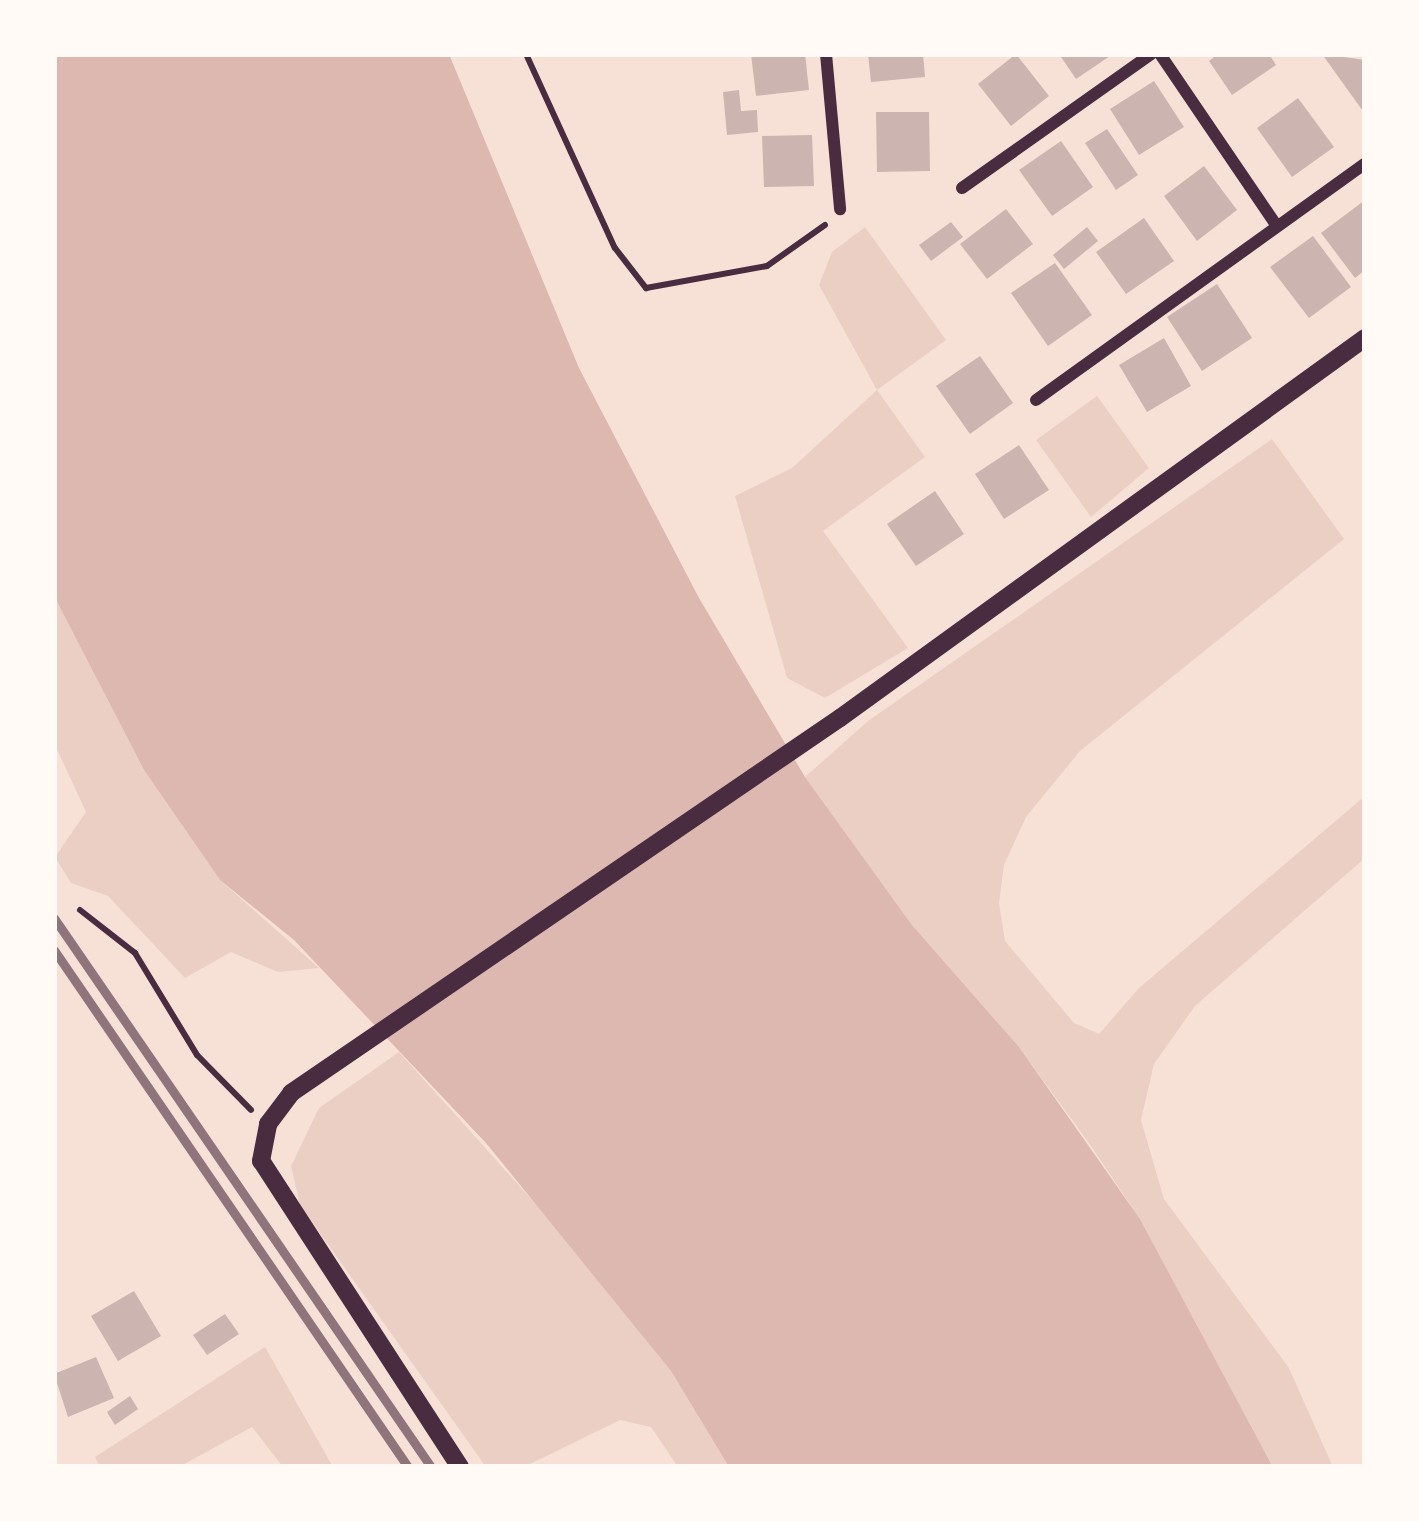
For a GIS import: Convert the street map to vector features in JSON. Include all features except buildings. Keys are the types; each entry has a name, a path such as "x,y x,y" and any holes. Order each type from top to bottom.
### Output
{"street":[{"path":"826,54 839,209"},
{"path":"962,188 1151,54"},
{"path":"1160,54 1277,226"},
{"path":"1036,400 1365,164"},
{"path":"460,1467 277,1197 261,1161 268,1124 323,1068 840,718 1365,338"}],"path":[{"path":"526,54 615,248 646,288 767,266 808,242 839,209"},
{"path":"80,910 135,953 197,1054 268,1124"}],"shaded area":[{"path":"54,54 449,54 579,368 699,598 805,777 912,925 1019,1047 1140,1219 1273,1467 729,1467 671,1371 486,1143 294,940 220,880 144,770 54,596"},
{"path":"865,227 946,340 877,390 819,285 832,252"},
{"path":"877,390 925,457 823,531 908,648 825,698 787,678 735,496 792,468"},
{"path":"1097,396 1149,468 1091,517 1036,440"},
{"path":"1272,439 1344,539 1080,751 1026,817 1004,865 999,903 1005,941 1074,1023 1099,1034 1139,988 1365,796 1365,858 1195,1006 1154,1064 1141,1120 1164,1199 1289,1368 1333,1467 1273,1467 1140,1219 1091,1146 1019,1047 912,925 805,777 868,721"},
{"path":"54,596 144,770 220,880 319,968 278,972 231,952 185,978 108,896 71,883 55,857 86,812 54,743"},
{"path":"399,1052 578,1251 671,1371 729,1467 678,1467 651,1427 620,1420 524,1467 486,1467 300,1205 291,1166 319,1108"},
{"path":"265,1347 333,1467 283,1467 252,1427 179,1467 100,1467 95,1457"}],"railway":[{"path":"54,918 431,1467"},
{"path":"54,950 408,1467"}]}
